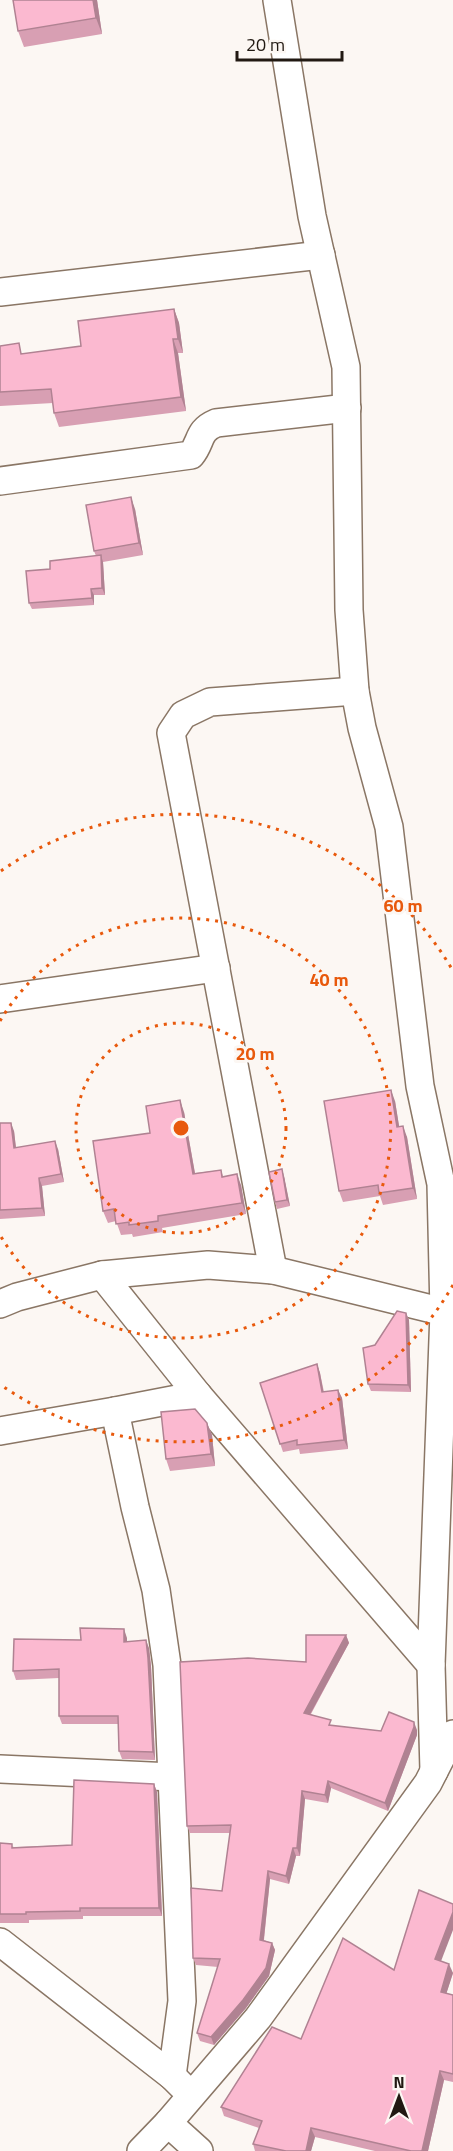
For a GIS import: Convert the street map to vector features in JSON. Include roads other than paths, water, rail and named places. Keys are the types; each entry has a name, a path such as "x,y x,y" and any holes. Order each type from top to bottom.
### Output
{"street":[{"path":"277,0 312,216 346,367 349,610 355,690 362,728 389,827 420,1086 447,1172 431,1665 434,1771"},
{"path":"0,292 321,255"},
{"path":"0,481 191,455 197,448 199,437 207,427 216,423 347,408"},
{"path":"273,1270 171,733 183,715 210,702 355,690"},
{"path":"0,999 216,968"},
{"path":"0,1304 17,1297 102,1275 208,1265 273,1270 444,1312"},
{"path":"102,1275 198,1395 431,1665"},
{"path":"0,1431 116,1412 198,1395"},
{"path":"116,1412 135,1506 156,1590 167,1665 182,2001 172,2076"},
{"path":"141,2151 258,2018 428,1783 453,1734"},
{"path":"0,1769 172,1777"},
{"path":"0,1941 172,2076 192,2095"},
{"path":"168,2123 199,2151"}]}
